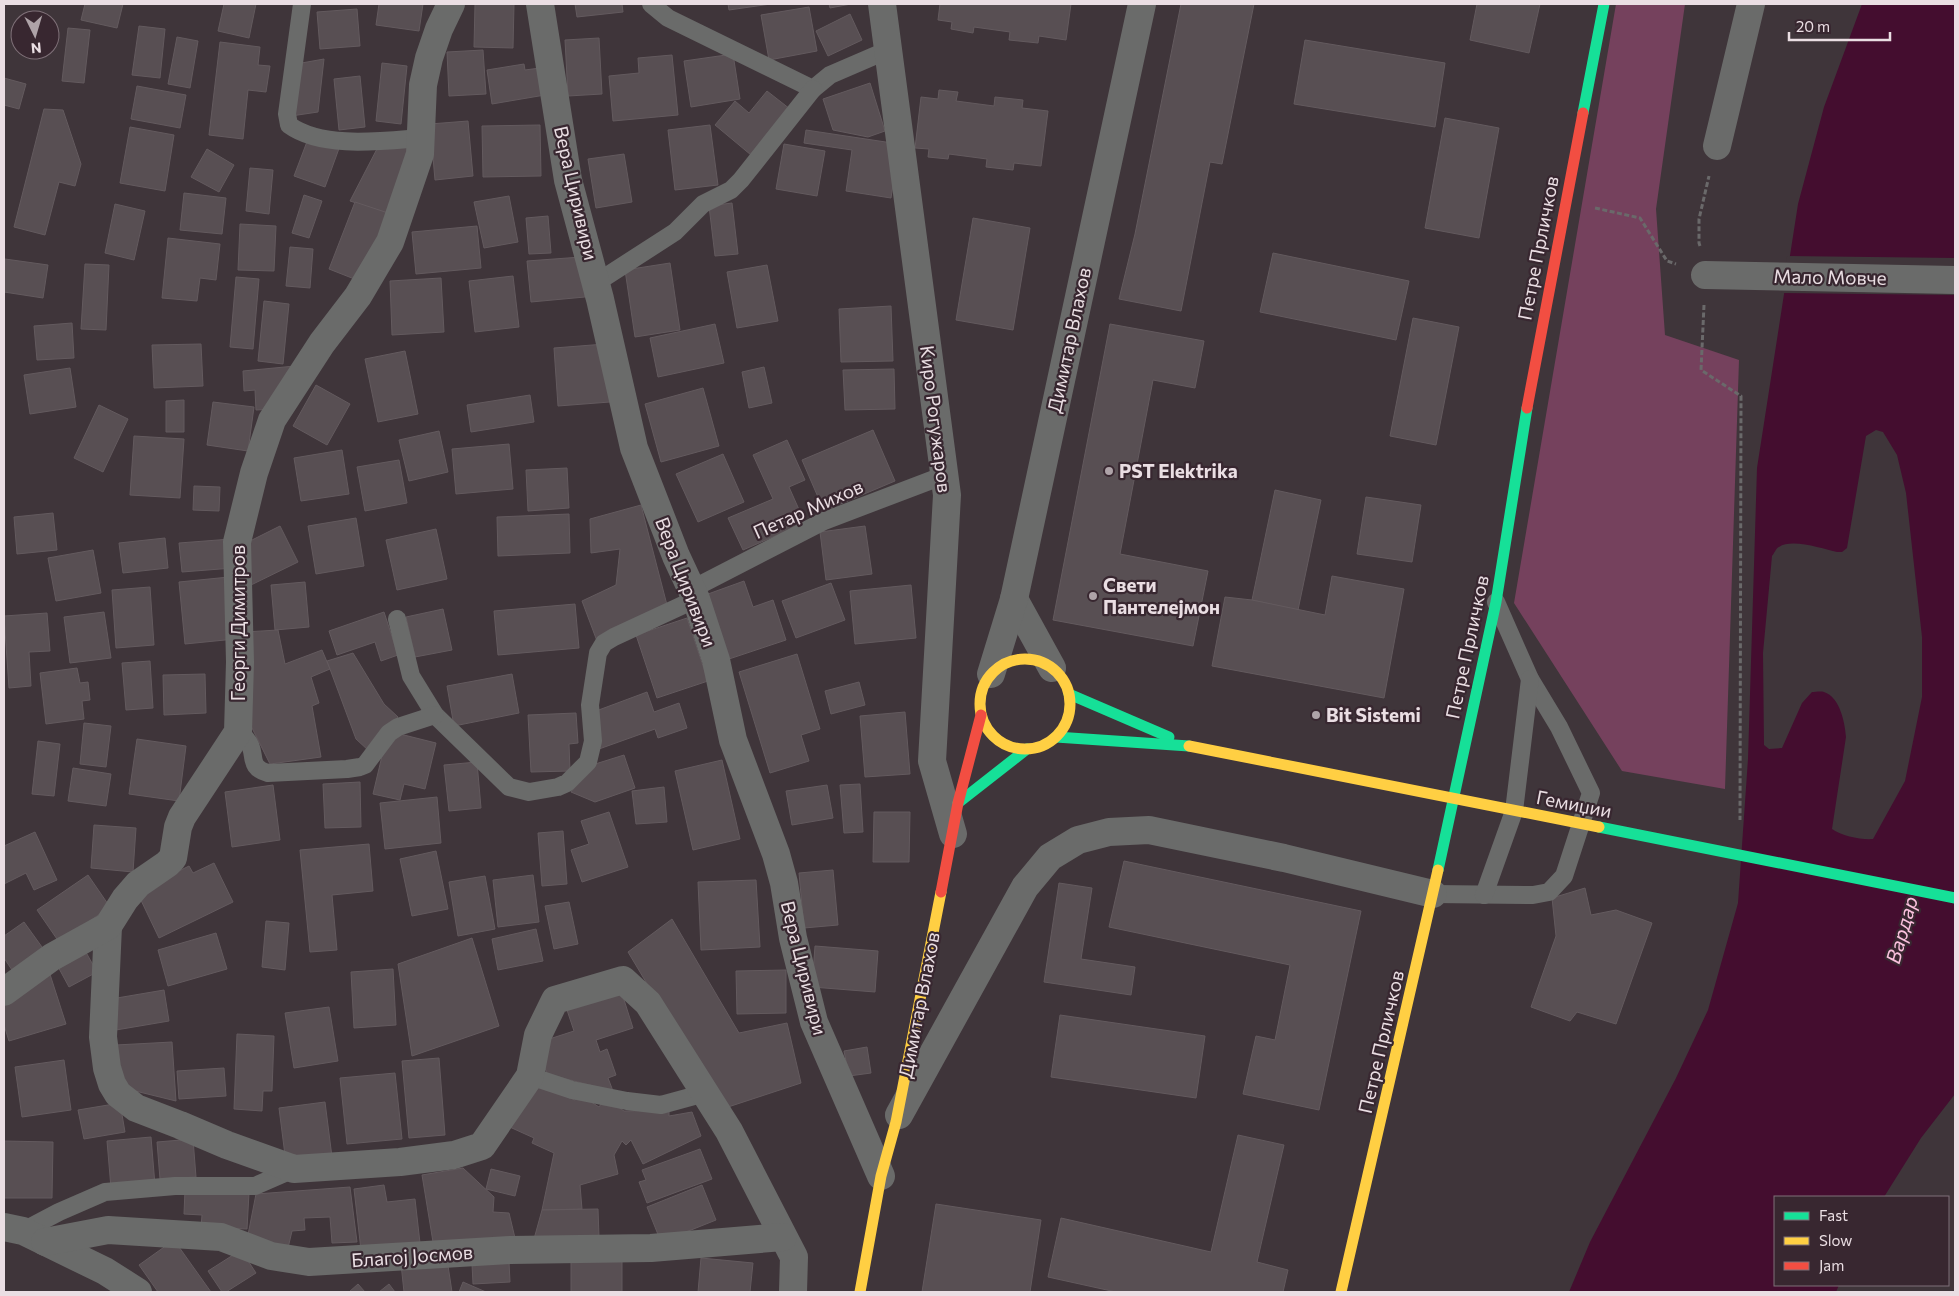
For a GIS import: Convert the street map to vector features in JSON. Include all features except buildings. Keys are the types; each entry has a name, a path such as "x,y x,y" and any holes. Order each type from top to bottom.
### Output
{"main road":[{"name":"Петре Прличков","path":"1340,1292 1433,894 1496,602 1532,374 1564,201 1604,4"},
{"path":"1021,659 1037,661 1052,668 1063,679 1069,694 1070,710 1065,725 1056,737 1043,746 1028,749 1012,747 998,740 987,729 981,714 980,700 984,686 991,674 1005,664 1021,659"},
{"path":"1069,694 1188,745"},
{"name":"Димитар Влахов","path":"860,1292 881,1176 896,1122 958,803 981,714"},
{"path":"1056,737 1188,745"},
{"name":"Гемиџии","path":"1188,745 1955,898"},
{"path":"958,803 1028,749"}],"street":[{"name":"Георги Димитров","path":"238,732 240,662 237,542 254,473 272,420 322,343 358,296 390,242 420,154 423,85 429,58 451,4"},
{"name":"Вера Циривири","path":"540,4 568,180 596,283 634,448 676,556 694,594 716,660 733,740 776,854 784,883 793,938 814,1022 881,1176"},
{"name":"Киро Рогужаров","path":"882,4 947,495 932,761 953,834"},
{"name":"Димитар Влахов","path":"991,674 1014,599 1142,4"},
{"path":"1716,146 1751,4"},
{"name":"Мало Мовче","path":"1705,275 1955,280"},
{"path":"1014,599 1052,668"},
{"path":"4,992 52,957 108,926 138,884 173,858 178,827 182,817 238,732"},
{"path":"896,1122 1025,887 1050,857 1078,840 1109,832 1148,830 1284,858 1433,894"},
{"path":"108,926 103,1037 107,1068 112,1084 118,1094 136,1108 227,1145 294,1169 400,1162 454,1155 482,1146 530,1076 538,1035 555,1000 623,980 648,1003 729,1131 794,1257 792,1292"},
{"name":"Благој Јосмов","path":"24,1233 108,1230 220,1237 271,1256 308,1262 500,1250 650,1248 783,1237"},
{"path":"24,1233 105,1270 138,1292"}],"lane":[{"path":"302,4 287,114 289,125 301,132 340,141 420,138"},
{"path":"651,4 668,18 813,89"},
{"path":"596,283 675,232 703,204 731,190 813,89 830,76 888,50"},
{"name":"Петар Михов","path":"397,619 411,676 435,715 509,787 529,792 558,787 567,783 584,768 592,750 590,705 600,648 604,643 824,521 944,475"},
{"path":"1433,894 1533,895 1549,892 1564,876 1591,792 1559,727 1530,679 1496,602"},
{"path":"1484,895 1514,811 1530,679"},
{"path":"238,732 248,740 252,750 254,765 260,771 268,773 347,770 365,764 389,733 435,715"},
{"path":"530,1076 572,1090 627,1101 661,1105 705,1093"},
{"path":"24,1233 59,1212 105,1192 175,1186 255,1186 294,1169"}],"path":[{"path":"1716,146 1699,219 1698,242 1705,256 1701,370 1741,396 1740,820"},
{"path":"1564,201 1640,218 1667,261 1705,275"}],"shaded area":[{"path":"1616,4 1685,4 1656,209 1665,335 1739,360 1725,789 1622,771 1514,603"}],"water":[{"name":"Вардар","path":"1862,4 1955,4 1955,1094 1921,1138 1885,1196 1774,1196 1774,1286 1839,1286 1836,1292 1569,1292 1590,1242 1676,1078 1708,1010 1738,903 1748,759 1757,468 1798,204 1824,107","holes":["1876,430 1883,432 1897,455 1906,493 1922,637 1922,697 1905,781 1873,839 1868,839 1846,836 1832,829 1846,737 1841,711 1834,699 1823,692 1812,692 1802,703 1782,748 1769,749 1764,745 1763,653 1772,556 1778,548 1792,544 1808,545 1837,552 1842,552 1847,548 1866,436"]}],"pier":[{"path":"1787,256 1955,258 1955,295 1781,293"}],"traffic: fast":[{"path":"1583,113 1604,4"},
{"path":"1438,870 1496,602 1527,408"},
{"path":"1069,694 1169,737"},
{"path":"1056,737 1189,746"},
{"path":"958,803 1027,749"},
{"path":"1599,827 1955,898"}],"traffic: slow":[{"path":"1025,659 1042,663 1057,672 1066,687 1070,704 1066,721 1057,736 1042,745 1025,749 1008,745 993,736 984,721 980,704 984,687 993,672 1008,663 1025,659"},
{"path":"1189,746 1599,827"},
{"path":"1341,1292 1438,870"},
{"path":"860,1292 881,1176 896,1122 941,892"}],"traffic: jam":[{"path":"1527,408 1583,113"},
{"path":"941,892 958,803 981,715"}],"place":[{"name":"PST Elektrika","path":"1109,471"},
{"name":"Свети Пантелејмон","path":"1093,596"},
{"name":"Bit Sistemi","path":"1316,715"}]}
